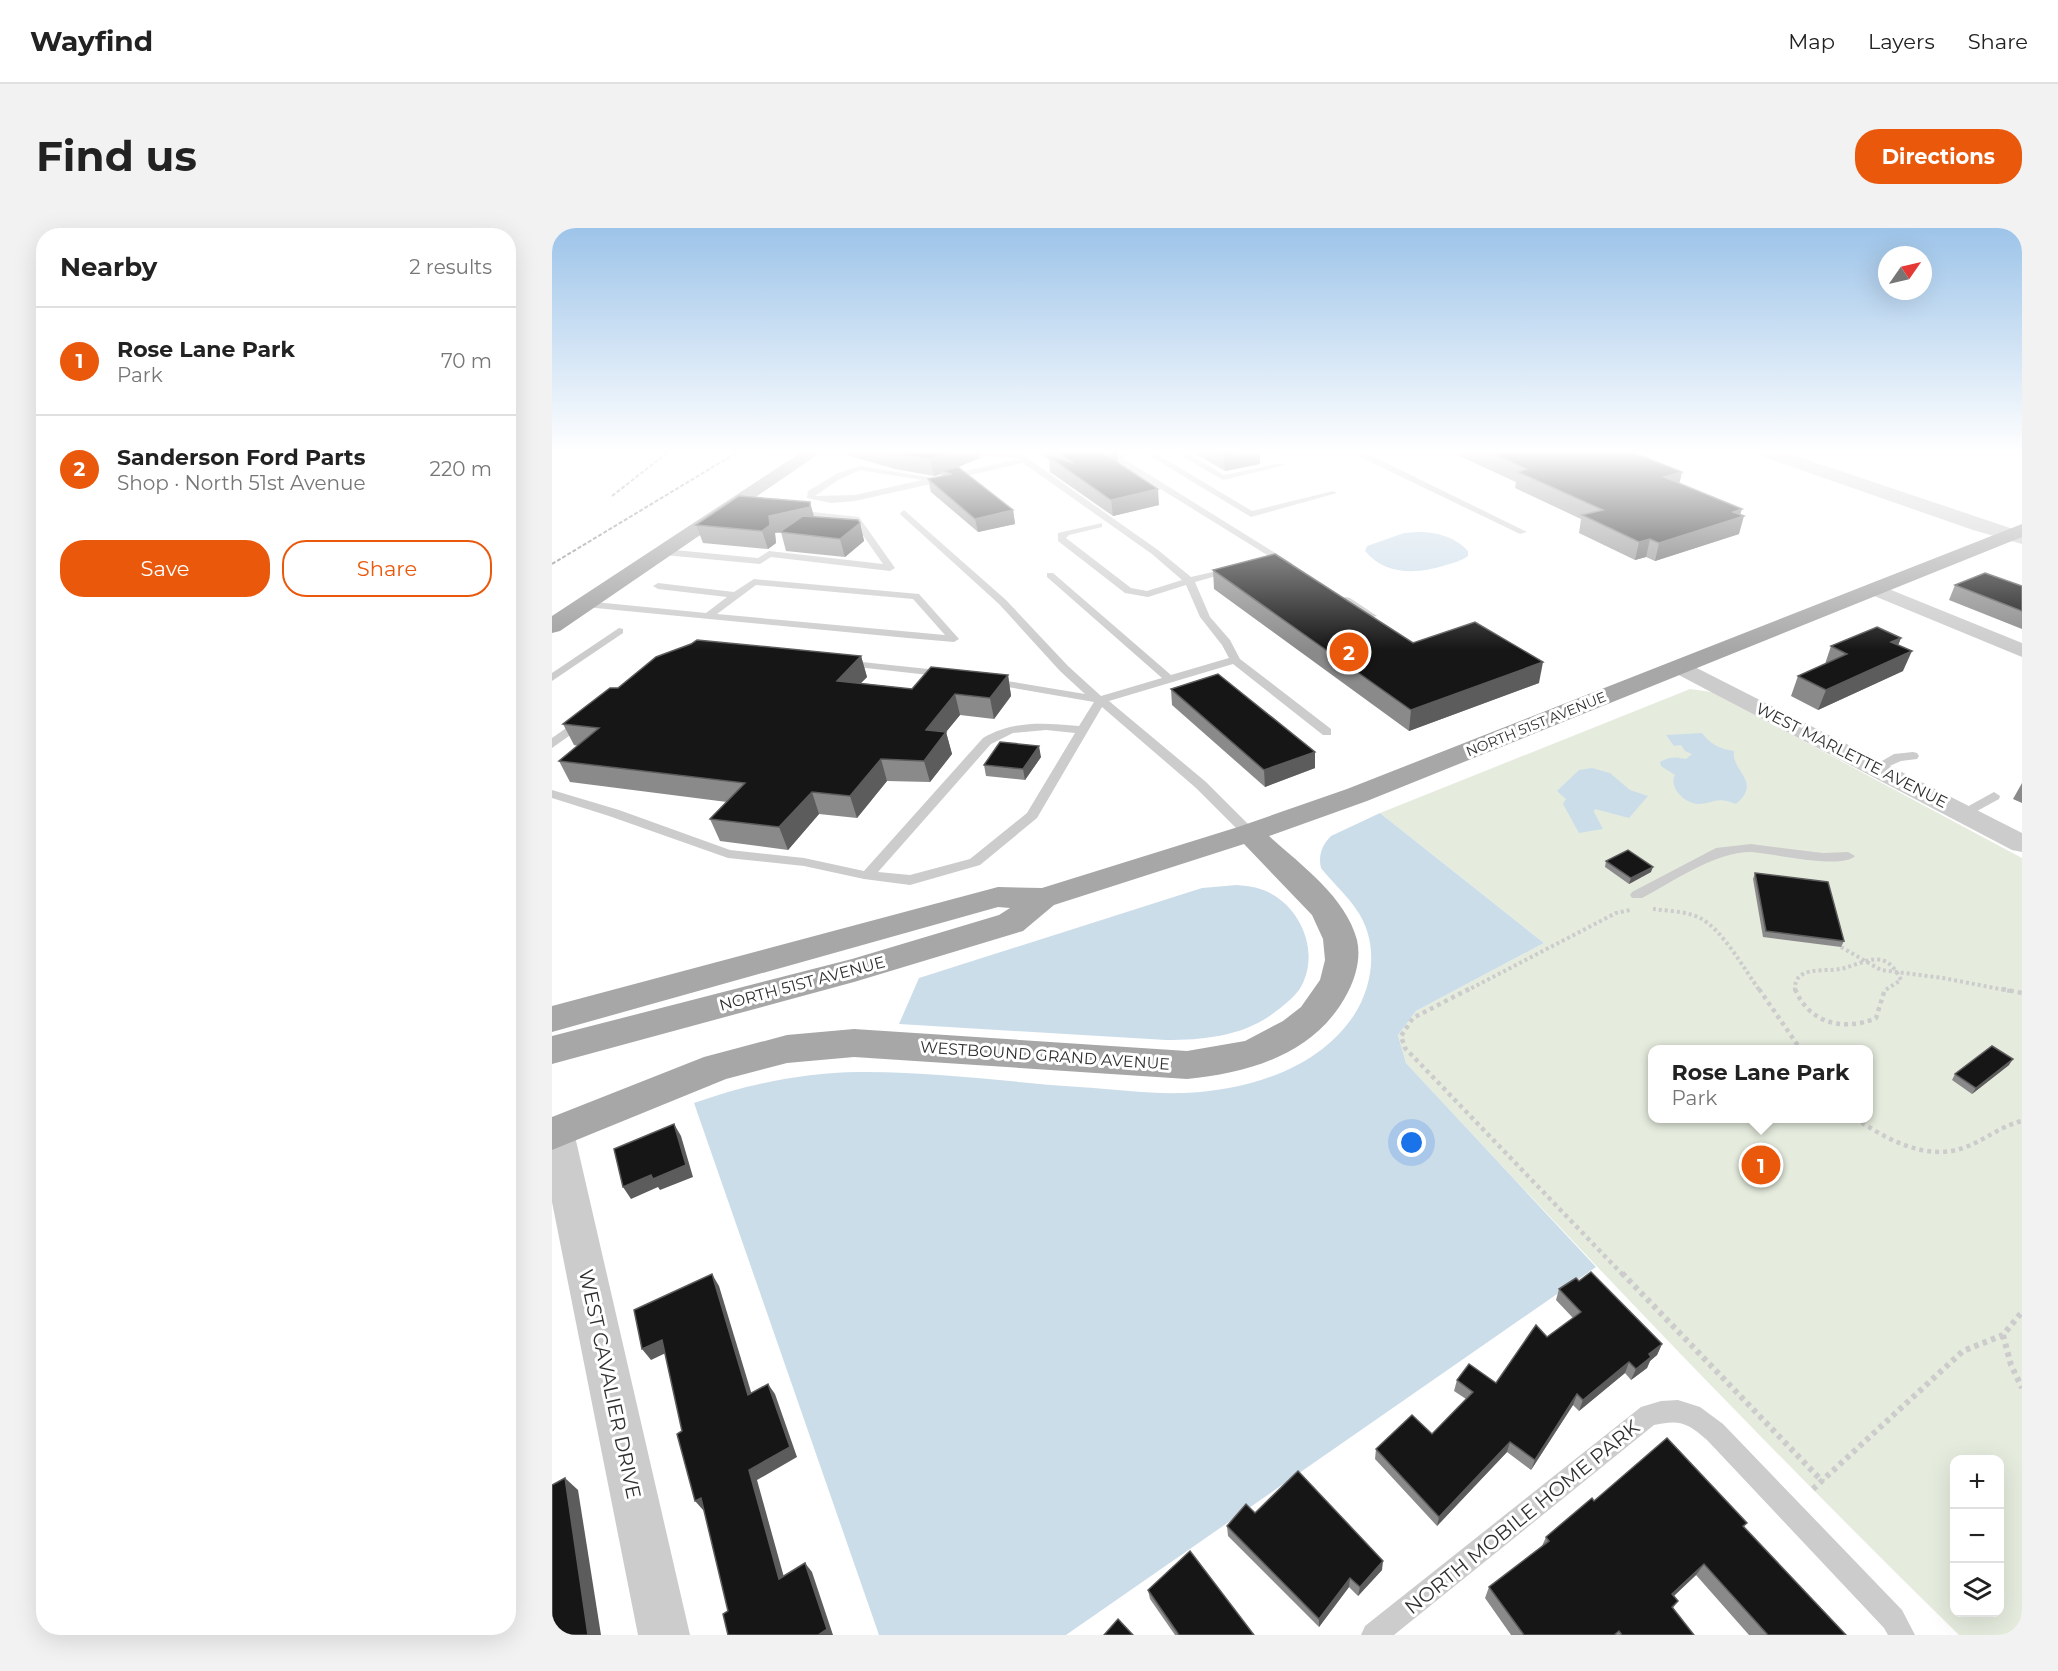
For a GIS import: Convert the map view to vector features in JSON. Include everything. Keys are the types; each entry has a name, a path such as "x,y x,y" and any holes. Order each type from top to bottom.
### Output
{"highway":[{"path":"661,530 679,519"},
{"path":"552,626 714,519"}],"main road":[{"name":"NORTH 51ST AVENUE","path":"552,1019 998,897 1043,898 1248,833 1357,795 2018,534"},
{"name":"WESTBOUND GRAND AVENUE","path":"554,1133 717,1067 787,1049 854,1043 1187,1065 1241,1057 1261,1051 1282,1041 1302,1027 1328,999 1340,974 1342,953 1331,919 1248,833"},
{"name":"NORTH 51ST AVENUE","path":"552,1050 854,970 1011,923 1043,898"}],"street":[{"path":"1971,519 2018,534"},
{"path":"1874,589 2022,651"},
{"name":"WEST MARLETTE AVENUE","path":"1681,667 2022,844"},
{"name":"WEST CAVALIER DRIVE","path":"554,1133 664,1635"}],"lane":[{"path":"664,552 760,561 769,554 890,568 856,519 853,519"},
{"path":"909,519 929,539 1015,614 1081,686 1101,700 1201,785 1248,833"},
{"path":"1107,519 1155,552 1189,582 1195,591 1197,604 1232,650 1235,660 1327,732"},
{"path":"1214,519 1295,568"},
{"path":"1495,519 1523,532"},
{"path":"1099,525 1066,533 1061,535 1061,539 1128,591 1148,594 1243,566"},
{"path":"1265,560 1276,557"},
{"path":"1050,575 1170,680"},
{"path":"585,604 708,616 954,639 916,596 754,582 708,616"},
{"path":"658,586 736,595"},
{"path":"1334,592 1372,616"},
{"path":"552,678 619,630"},
{"path":"981,679 1101,700 1235,660"},
{"path":"834,662 914,669 958,676"},
{"path":"552,794 614,813 728,854 804,862 868,875 910,880 975,862 1032,815 1101,700"},
{"path":"552,744 588,716"},
{"path":"868,875 987,741 999,733 1017,727 1035,726 1084,730"},
{"path":"1876,768 1898,757 1913,756"},
{"path":"1963,813 1994,796"},
{"path":"1637,895 1721,851 1751,848 1823,857 1848,856"},
{"name":"NORTH MOBILE HOME PARK","path":"1374,1635 1649,1415 1673,1410 1695,1415 1715,1432 1893,1619 1902,1635"}],"path":[{"path":"1644,909 1661,908 1684,913 1700,918 1712,928 1727,944 1798,1045"},
{"path":"1636,909 1616,913 1413,1018 1401,1036 1405,1048 1823,1482"},
{"path":"1841,947 1881,970 2022,993"},
{"path":"1865,959 1885,962 1898,972 1901,980 1884,990 1876,1018 1865,1024 1834,1025 1819,1018 1797,999 1794,988 1802,974 1813,969 1850,966 1865,959"},
{"path":"1862,1123 1886,1138 1919,1150 1946,1153 1963,1148 1990,1133 2022,1121"},
{"path":"1813,1489 1963,1351 2003,1335 2022,1312"},
{"path":"2003,1335 2011,1365 2022,1388"}],"shaded area":[{"path":"1690,689 1712,692 2022,858 2022,1635 1959,1635 1679,1352 1406,1063 1398,1035 1416,1011 1544,943 1380,813"}],"water":[{"path":"1404,533 1439,534 1452,539 1468,551 1468,556 1457,562 1435,568 1403,571 1383,565 1365,551 1367,546"},
{"path":"1702,733 1716,745 1734,751 1734,758 1744,777 1747,789 1736,804 1719,800 1698,804 1688,801 1679,794 1674,785 1675,775 1661,766 1660,762 1667,759 1676,757 1686,759 1692,754 1685,751 1681,745 1674,746 1666,735"},
{"path":"1592,768 1610,773 1630,790 1648,796 1629,818 1595,809 1594,812 1603,829 1579,833 1563,804 1566,799 1557,791 1579,770"},
{"path":"1380,813 1544,943 1416,1011 1398,1035 1406,1063 1596,1267 1066,1635 879,1635 694,1103 734,1090 775,1081 837,1073 913,1073 1170,1093 1231,1088 1278,1074 1321,1050 1339,1034 1361,1003 1371,962 1368,935 1356,909 1321,868 1320,855 1331,836"},
{"path":"1237,885 1260,889 1280,900 1299,922 1308,949 1305,977 1299,990 1275,1012 1250,1026 1224,1035 1166,1040 899,1024 919,978 1202,888"}],"building":[{"path":"705,519 769,519 770,525 762,531 696,525"},
{"path":"799,519 840,519 858,520 860,523 840,539 780,532"},
{"path":"1590,519 1736,519 1659,543 1650,539 1639,542"},
{"path":"1275,554 1413,643 1475,622 1543,662 1411,710 1213,570"},
{"path":"1985,573 2022,586 2022,611 1955,585"},
{"path":"1877,627 1901,638 1891,642 1912,651 1826,690 1798,676 1847,654 1831,646"},
{"path":"697,640 861,656 837,681 912,689 931,667 1008,675 990,698 955,694 926,730 946,732 924,761 881,759 850,796 812,792 779,827 710,819 745,783 559,761 599,728 563,724 610,688 618,688 656,657"},
{"path":"1218,674 1315,752 1264,770 1171,689"},
{"path":"1000,742 1039,746 1023,769 984,765"},
{"path":"1628,850 1653,867 1631,878 1606,861"},
{"path":"1755,873 1828,882 1844,941 1766,931"},
{"path":"1992,1046 2013,1059 1976,1088 1955,1074"},
{"path":"674,1124 686,1165 653,1179 651,1175 623,1187 614,1149"},
{"path":"1591,1272 1662,1344 1649,1354 1651,1357 1636,1369 1629,1362 1583,1400 1577,1394 1535,1460 1510,1442 1439,1517 1376,1449 1412,1415 1432,1434 1473,1392 1457,1380 1469,1364 1496,1383 1536,1325 1547,1337 1581,1312 1559,1289 1576,1278 1579,1281"},
{"path":"712,1274 748,1395 768,1384 790,1447 749,1470 779,1579 805,1563 827,1629 818,1635 728,1635 723,1614 728,1611 701,1498 695,1501 677,1434 682,1431 662,1340 642,1349 634,1310"},
{"path":"1667,1438 1747,1523 1743,1526 1846,1635 1768,1635 1704,1564 1672,1594 1678,1601 1672,1607 1694,1635 1622,1635 1619,1631 1614,1635 1524,1635 1489,1587 1549,1541 1546,1537 1592,1498 1594,1501"},
{"path":"1298,1471 1383,1561 1360,1587 1350,1578 1319,1619 1227,1526 1246,1504 1255,1513"},
{"path":"565,1478 588,1635 552,1635 552,1485"},
{"path":"1190,1551 1254,1635 1179,1635 1148,1590"},
{"path":"1118,1619 1133,1635 1104,1635"}],"railway":[{"path":"552,564 627,519"}],"place":[{"name":"Sanderson Ford Parts","path":"1349,652"},
{"name":"Rose Lane Park","path":"1761,1165"}]}
